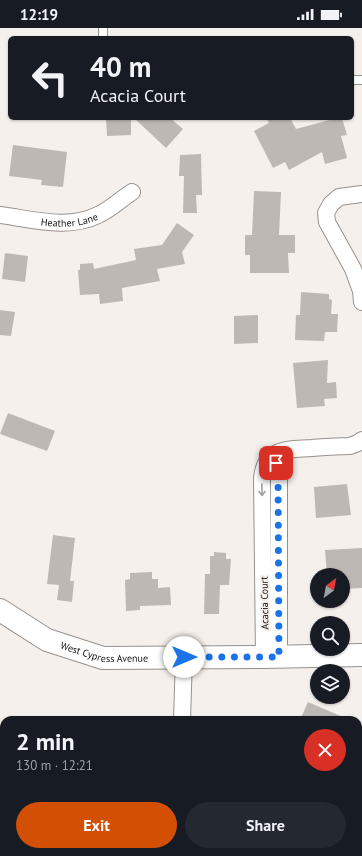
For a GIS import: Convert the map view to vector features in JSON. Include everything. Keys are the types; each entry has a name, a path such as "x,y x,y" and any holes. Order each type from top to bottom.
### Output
{"main road":[{"name":"West Cypress Avenue","path":"0,610 47,640 103,658 362,655"}],"street":[{"name":"Heather Lane","path":"0,215 66,223 83,221 99,215 132,192"},
{"path":"362,194 339,197 331,204 326,213 326,222 353,269 361,291 362,302"},
{"name":"Acacia Court","path":"272,657 271,549 278,472 274,455 284,450 350,446 362,440"},
{"path":"182,716 184,657"}],"building":[{"path":"106,120 131,120 131,135 107,136"},
{"path":"136,120 172,120 183,129 166,148"},
{"path":"267,120 291,120 296,129 330,120 343,120 347,135 341,136 347,158 325,164 322,152 289,170 285,162 273,168 254,131 269,123"},
{"path":"13,145 67,152 63,187 41,185 42,180 9,176"},
{"path":"201,154 202,195 196,195 197,213 183,213 184,176 179,176 180,155"},
{"path":"254,191 281,192 279,235 295,235 295,253 288,253 289,273 250,273 250,255 245,255 245,235 252,235"},
{"path":"177,223 194,235 182,252 185,264 157,269 160,281 122,288 123,301 100,304 99,294 80,295 78,270 80,270 80,264 93,263 94,269 136,260 134,249 162,245"},
{"path":"5,253 28,256 25,282 2,279"},
{"path":"301,292 329,294 329,299 332,300 331,314 338,314 337,332 325,332 324,341 295,340 296,315 300,315"},
{"path":"0,310 15,312 11,336 0,335"},
{"path":"258,315 258,343 234,344 234,316"},
{"path":"328,360 327,383 336,382 337,398 324,399 325,406 297,408 293,363"},
{"path":"8,413 55,431 47,451 0,434"},
{"path":"347,484 351,515 316,518 314,487"},
{"path":"53,535 75,538 70,581 74,581 72,602 57,600 59,585 47,584"},
{"path":"362,548 362,588 350,589 350,568 326,568 325,550"},
{"path":"214,552 226,553 226,559 231,559 229,585 220,585 219,614 204,614 205,574 210,574 210,556 214,556"},
{"path":"152,572 152,579 158,579 158,588 170,587 171,605 140,606 140,610 126,611 125,580 130,579 130,573"},
{"path":"308,702 341,716 302,716"}],"route":[{"path":"184,657 279,657 278,472 276,463"}]}
